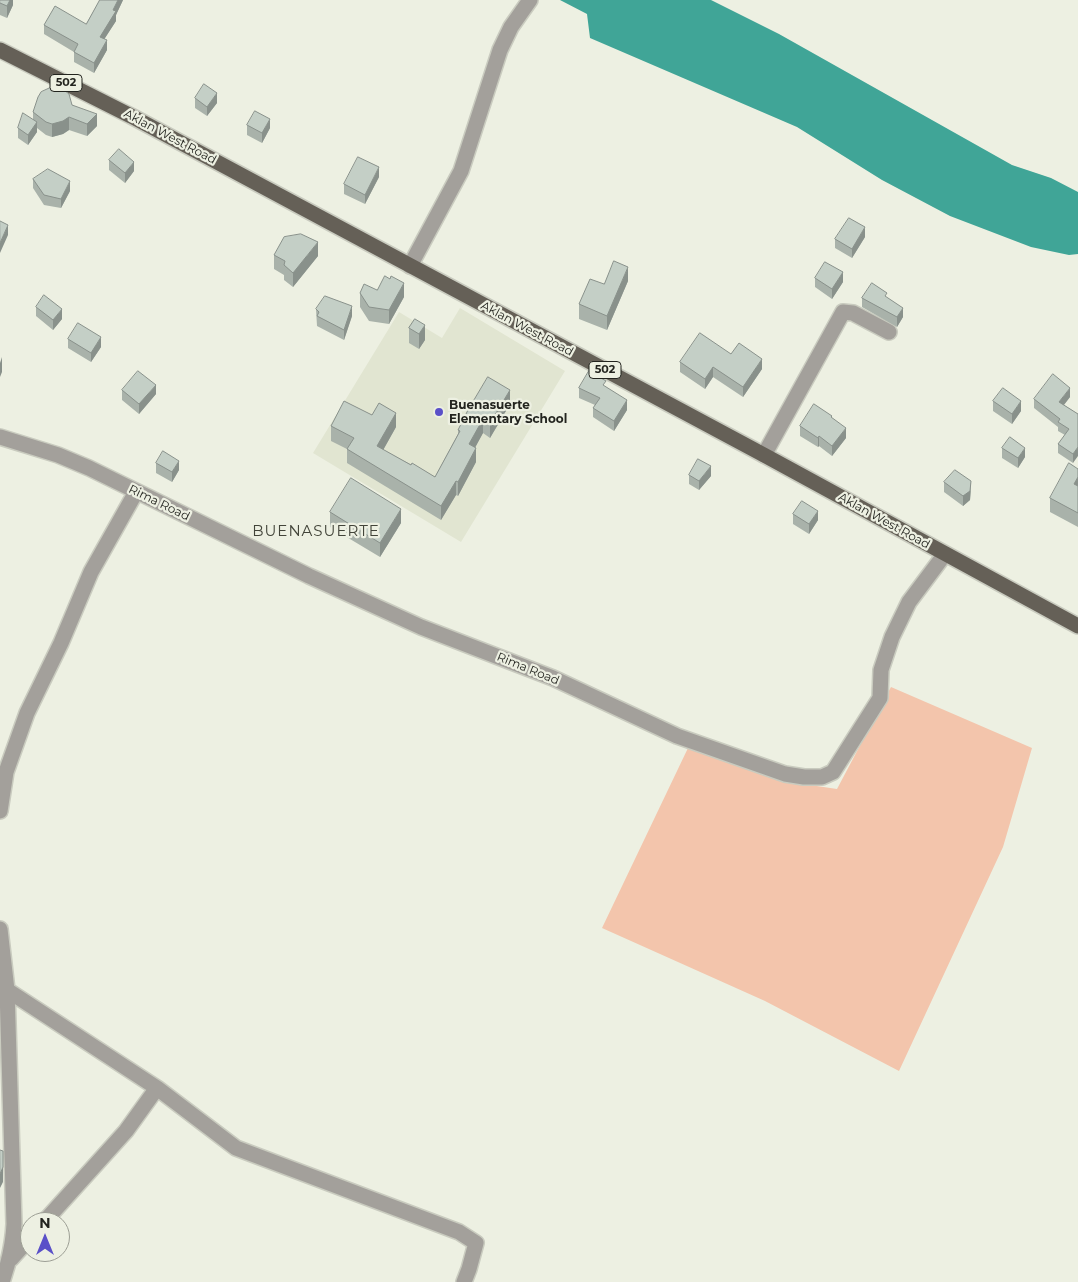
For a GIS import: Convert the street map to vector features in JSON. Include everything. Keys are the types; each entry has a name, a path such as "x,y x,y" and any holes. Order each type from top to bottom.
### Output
{"main road":[{"name":"Aklan West Road","path":"0,50 131,116 764,455 1078,626"}],"street":[{"path":"410,266 461,171 500,50 511,27 530,0"},
{"path":"764,455 843,312 853,313 890,332"},
{"name":"Rima Road","path":"0,437 66,458 89,468 309,576 421,627 553,678 677,736 785,774 804,777 822,777 833,772 880,698 881,670 892,637 909,602 945,554"},
{"path":"0,811 6,772 27,713 61,644 91,572 136,492"},
{"path":"0,929 7,990 14,1224 14,1241 2,1282"},
{"path":"7,990 157,1088 236,1148 459,1232 476,1243 464,1282"},
{"path":"53,1212 126,1131 157,1088"},
{"path":"10,1260 20,1249"}],"shaded area":[{"name":"Buenasuerte Elementary School","path":"460,308 565,371 461,542 313,453 399,312 442,338"},
{"path":"891,687 1032,748 1003,847 899,1071 765,1001 602,928 688,748 783,781 837,789"}],"water":[{"path":"560,0 711,0 779,34 1012,165 1051,178 1078,192 1078,254 1069,255 1031,247 950,216 882,180 797,127 590,38 587,14"}],"building":[{"path":"0,0 10,0 7,6 0,3"},
{"path":"100,0 118,0 113,10 116,11 100,37 107,40 94,63 74,52 78,44 44,25 55,6 86,24"},
{"path":"204,84 217,93 207,107 195,98"},
{"path":"52,87 64,90 69,94 72,105 97,114 87,124 69,117 52,124 46,122 33,112 41,92"},
{"path":"255,111 270,119 262,133 247,125"},
{"path":"23,113 37,122 28,135 18,128"},
{"path":"119,149 134,162 125,173 109,160"},
{"path":"358,157 379,167 365,195 344,184"},
{"path":"48,169 70,181 61,199 44,195 33,179"},
{"path":"849,218 865,227 852,249 835,239"},
{"path":"0,221 8,225 0,243"},
{"path":"301,234 318,242 293,273 284,265 285,261 274,255 284,237"},
{"path":"614,261 628,267 607,316 579,304 590,279 604,284"},
{"path":"825,262 843,272 832,289 815,278"},
{"path":"385,276 390,279 391,276 404,283 389,310 369,307 360,293 364,284 377,290"},
{"path":"872,283 887,293 885,296 903,308 897,317 862,298"},
{"path":"44,295 62,309 53,320 36,307"},
{"path":"325,296 352,306 344,330 317,316 319,312 316,309"},
{"path":"415,319 425,325 419,334 409,328"},
{"path":"78,323 101,337 91,353 68,339"},
{"path":"700,333 731,354 739,343 762,359 743,387 713,367 705,379 680,362"},
{"path":"138,371 156,385 139,404 122,390"},
{"path":"589,371 606,381 603,385 627,400 614,421 593,408 600,398 579,388"},
{"path":"1053,374 1070,388 1059,402 1078,414 1078,447 1073,454 1058,444 1069,429 1058,422 1060,419 1034,399"},
{"path":"488,377 510,390 490,423 483,419 469,444 476,448 458,482 456,481 441,506 347,449 354,438 331,426 344,401 372,415 379,403 396,413 377,446 411,465 412,463 435,477 460,431 458,430 468,410"},
{"path":"1003,388 1021,401 1012,414 993,401"},
{"path":"814,404 846,428 832,446 819,436 818,438 800,426"},
{"path":"1010,437 1025,448 1018,458 1002,448"},
{"path":"163,451 179,461 172,472 156,463"},
{"path":"698,459 711,466 699,481 689,475"},
{"path":"1069,463 1078,469 1078,477 1074,484 1078,486 1078,513 1050,498"},
{"path":"955,470 971,481 970,491 963,496 944,482"},
{"path":"351,478 401,509 380,543 330,512"},
{"path":"802,501 818,511 809,524 793,514"},
{"path":"0,1150 3,1151 3,1167 0,1174"}],"place":[{"name":"Buenasuerte Elementary School","path":"439,412"}],"district":[{"name":"BUENASUERTE","path":"316,532"}]}
